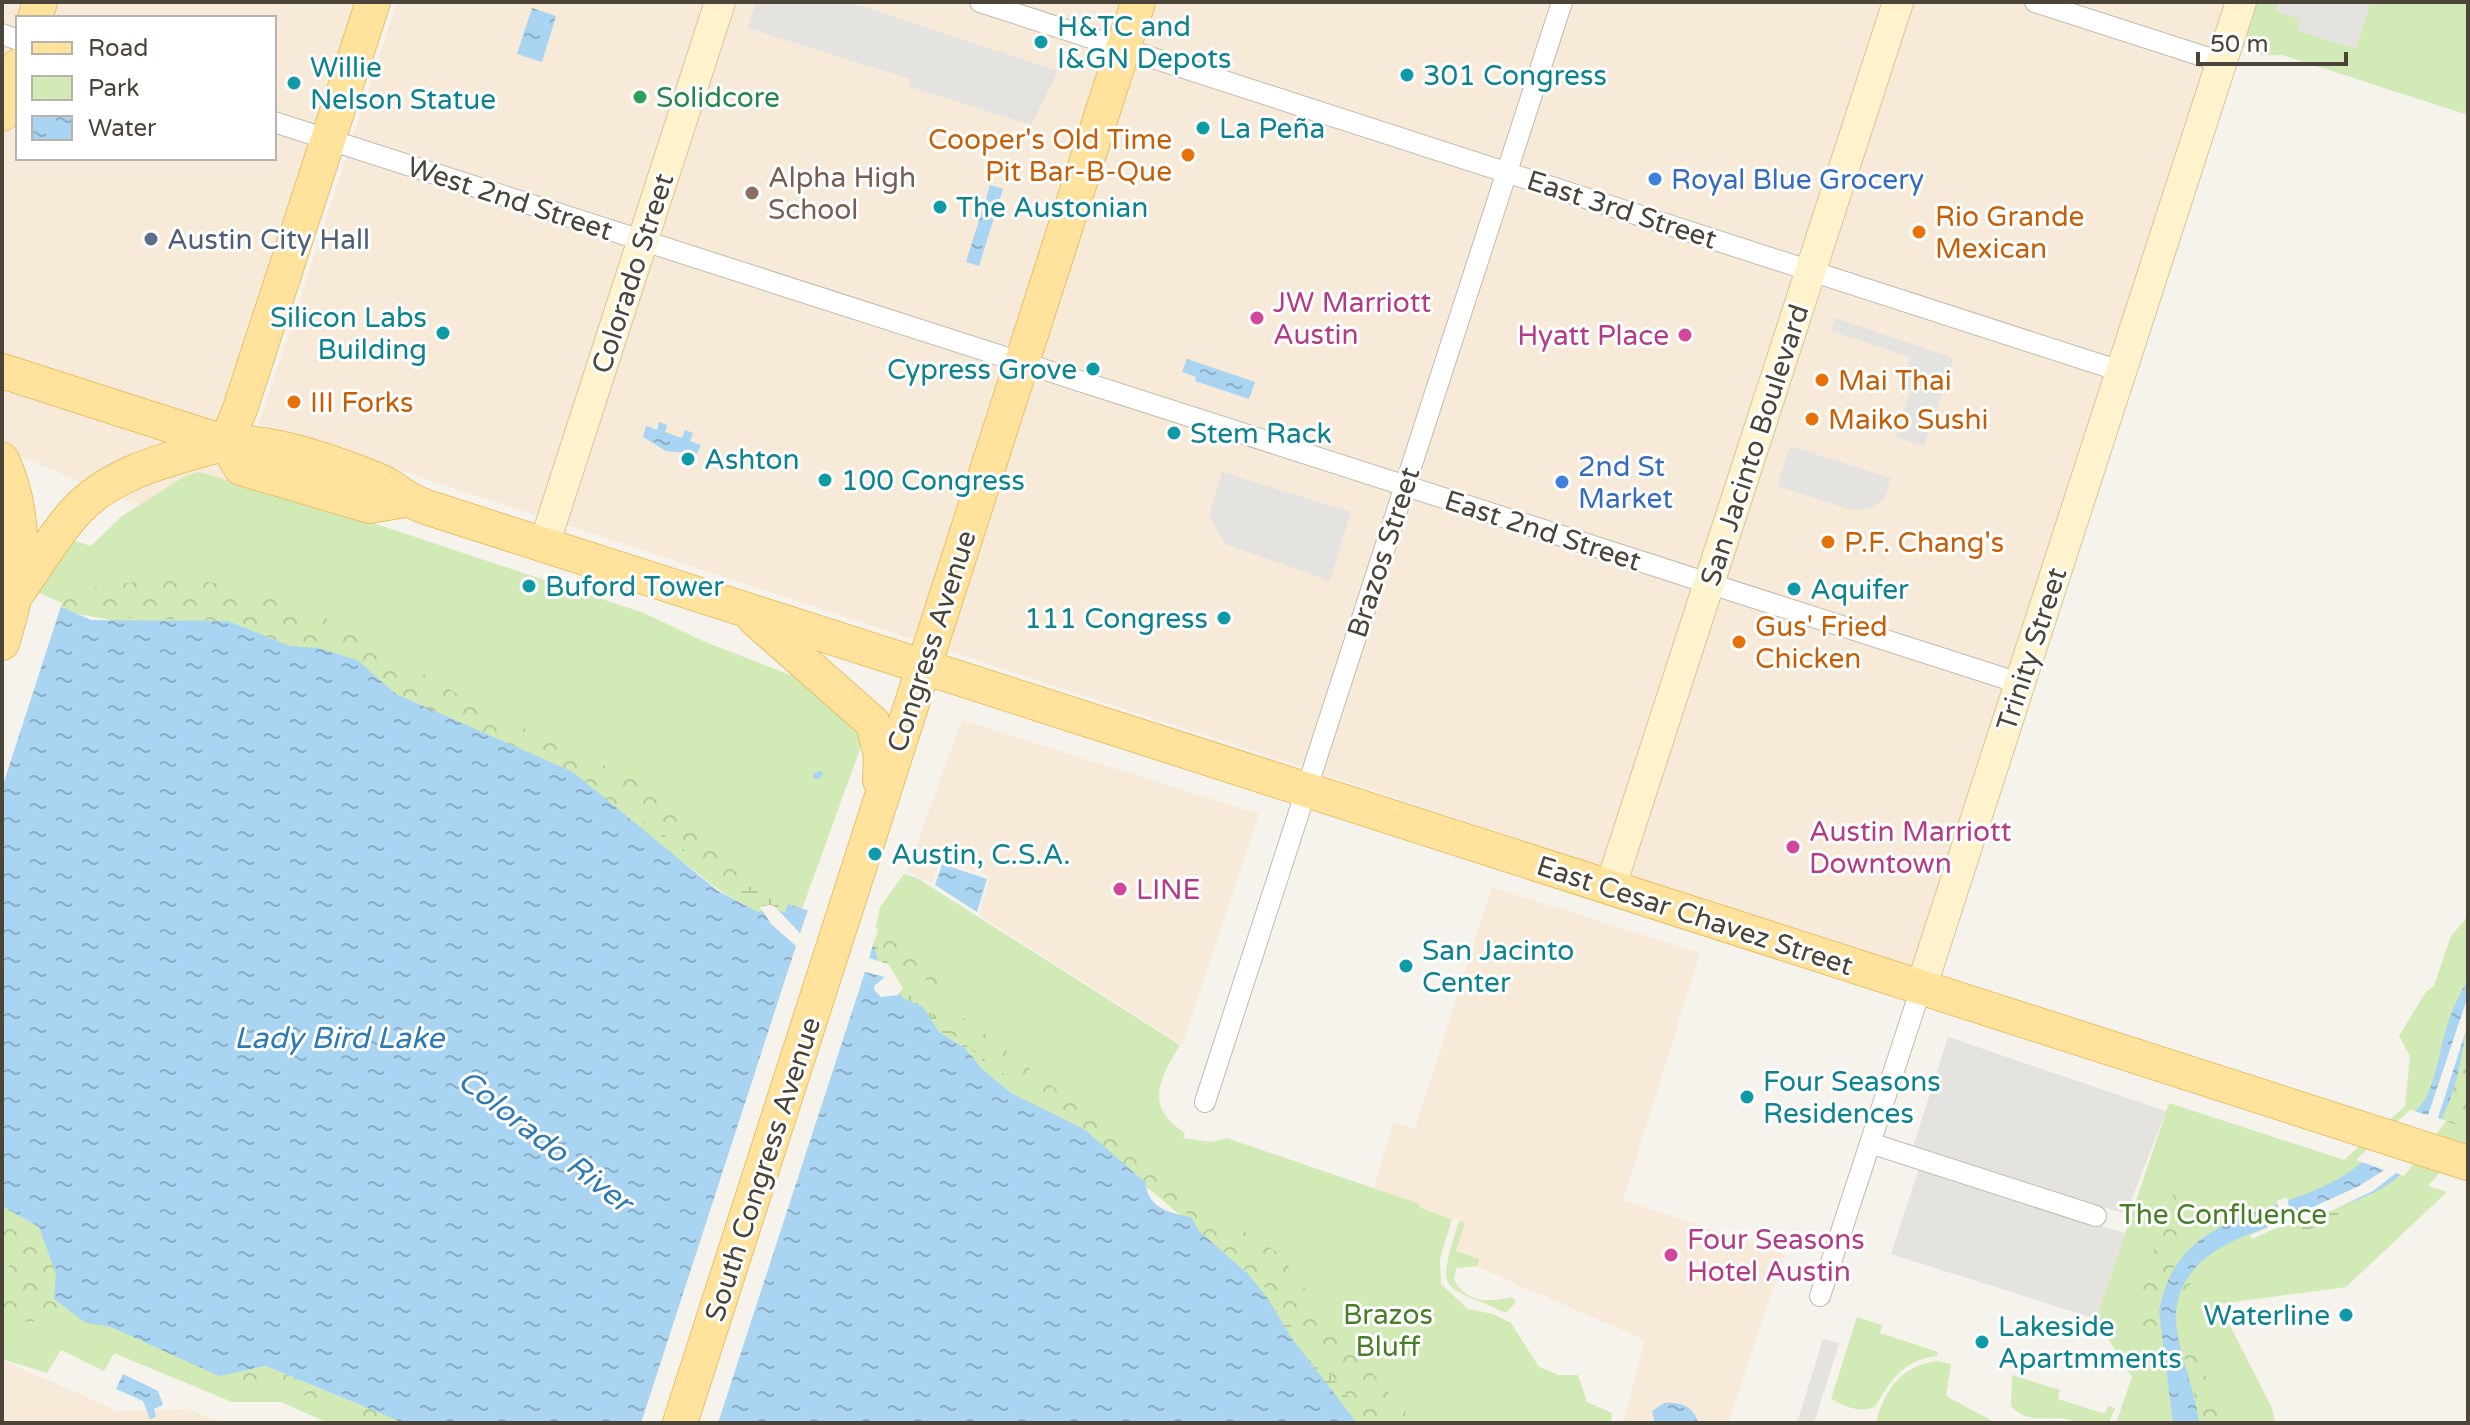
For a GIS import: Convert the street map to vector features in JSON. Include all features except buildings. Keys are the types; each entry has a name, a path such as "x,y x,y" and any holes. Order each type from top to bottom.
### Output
{"main road":[{"path":"226,443 373,2"},
{"name":"Colorado Street","path":"544,545 720,2"},
{"name":"Congress Avenue","path":"845,915 922,667 1138,2"},
{"name":"San Jacinto Boulevard","path":"1610,888 1898,2"},
{"name":"Trinity Street","path":"1921,988 2241,2"},
{"path":"2,114 16,72"},
{"path":"2,371 226,443"},
{"path":"18,592 61,530 92,497 128,475 226,443"},
{"name":"East Cesar Chavez Street","path":"226,443 241,468 370,506 404,500 2462,1161"},
{"path":"2,460 14,487 20,524 18,592 2,643"},
{"path":"744,609 873,723 881,755 879,804"},
{"name":"South Congress Avenue","path":"680,1423 845,915"}],"street":[{"name":"East 3rd Street","path":"980,2 2120,371"},
{"name":"Brazos Street","path":"1205,1102 1562,2"},
{"path":"2035,2 2221,62"},
{"name":"West 2nd Street","path":"276,123 1020,362"},
{"name":"East 2nd Street","path":"1020,362 2019,683"},
{"name":"Trinity Street","path":"1820,1296 1921,988"},
{"path":"1870,1143 2096,1216"}],"shaded area":[{"path":"2,2 379,2 226,476 189,527 2,449"},
{"path":"397,2 2225,2 1912,968 259,424"},
{"path":"756,2 850,2 1058,71 1031,125 908,86 910,79 748,28"},
{"path":"2279,2 2371,2 2356,49 2297,31 2300,19 2276,12"},
{"path":"1835,318 1954,358 1924,446 1895,437 1911,390 1901,386 1910,357 1831,331"},
{"path":"1790,446 1891,478 1885,498 1873,507 1855,511 1777,486"},
{"path":"1222,472 1351,512 1330,581 1225,544 1209,515"},
{"name":"LINE","path":"962,720 1259,814 1182,1045 979,915 990,876 940,861 932,884 907,871"},
{"path":"1492,887 1700,953 1623,1200 1785,1254 1728,1423 1623,1423 1645,1340 1450,1255 1461,1221 1373,1190 1393,1123 1415,1129"},
{"path":"1948,1037 2166,1111 2126,1214 1913,1147"},
{"path":"1919,1168 2125,1233 2096,1319 1891,1254"},
{"path":"1823,1339 1839,1343 1834,1360 1814,1423 1797,1423"},
{"path":"2,1360 118,1411 188,1409 223,1423 2,1423"}],"green space":[{"path":"2256,2 2468,2 2468,115 2282,55 2259,55 2250,51 2240,43"},
{"path":"199,472 364,520 644,613 705,642 811,683 857,720 863,741 802,909 788,904 758,912 700,875 609,805 228,621 127,623 67,612 2,581 2,518 91,546 122,516 187,475"},
{"path":"171,578 223,584 287,602 324,617 485,710 645,785 699,824 725,851 747,886 737,894 728,896 667,837 638,817 609,805 573,772 396,694 382,679 340,651 290,646 228,621 102,617 67,612 60,607 65,590"},
{"path":"609,805 659,831 690,854 727,895 657,839"},
{"name":"Brazos Bluff","path":"904,874 917,878 1180,1045 1166,1069 1159,1092 1164,1113 1185,1133 1183,1138 1211,1142 1227,1138 1420,1204 1419,1207 1452,1219 1440,1259 1441,1284 1468,1309 1493,1314 1511,1323 1539,1367 1559,1375 1578,1375 1587,1402 1612,1413 1611,1423 1357,1423 1180,1215 1071,1124 903,998 873,942 880,907"},
{"path":"763,881 777,886 788,904 802,909 761,909 728,896"},
{"name":"The Confluence","path":"2468,916 2468,1141 2428,1186 2447,1192 2346,1287 2219,1304 2272,1408 2275,1423 2116,1423 2132,1377 2096,1319 2169,1103 2344,1160 2405,1106 2410,1056 2399,1036 2426,992 2434,986 2451,936"},
{"path":"879,926 918,947 930,962 938,985 887,962 875,944"},
{"path":"873,942 888,956 887,962 906,987 949,1031 1071,1124 1013,1094 983,1070 965,1048 939,1032 923,1007 903,998 874,967"},
{"path":"905,985 934,998 968,1021 1218,1215 1280,1254 1335,1330 1415,1423 1357,1423 1359,1410 1295,1333 1271,1292 1199,1231 1191,1217 1158,1193 1084,1129 1036,1101 950,1035"},
{"path":"2468,1036 2468,1128 2442,1120"},
{"path":"2398,1176 2373,1200 2342,1217 2274,1238 2364,1198"},
{"path":"2169,1195 2175,1195 2179,1206 2177,1260 2162,1295 2160,1330 2151,1340 2142,1335 2140,1301"},
{"path":"2,1206 246,1370 412,1423 328,1423 281,1402 232,1402 114,1353 104,1371 61,1350 47,1373 2,1359"},
{"path":"2,1206 39,1227 56,1274 55,1298 70,1310 62,1326 50,1321 2,1322 8,1268 13,1258 2,1239"},
{"path":"1459,1221 1465,1223 1456,1251 1479,1259 1478,1266 1456,1268 1454,1280 1473,1298 1512,1297 1516,1302 1506,1313 1456,1291 1449,1284 1447,1263"},
{"path":"2217,1251 2196,1275 2185,1298 2183,1318 2195,1357 2230,1423 2199,1423 2179,1330 2178,1308 2183,1287 2195,1268"},
{"path":"1248,1274 1271,1292 1295,1333 1359,1410 1357,1423 1290,1336 1270,1300"},
{"path":"1857,1317 1882,1325 1880,1333 1938,1352 1937,1356 1915,1362 1899,1373 1875,1407 1863,1409 1847,1407 1831,1399"},
{"path":"1937,1361 1951,1364 1946,1396 1996,1423 1876,1423 1884,1400 1896,1381 1914,1368"},
{"path":"266,1366 404,1423 368,1423 269,1380 230,1384 217,1381 219,1376"},
{"path":"2012,1375 2060,1390 2058,1399 2105,1414 2108,1406 2115,1408 2109,1423 2024,1415 2011,1406"}],"water":[{"path":"532,8 556,16 542,62 517,54"},
{"path":"990,185 1003,189 979,266 966,262"},
{"path":"1187,359 1255,382 1249,399 1195,381 1196,377 1182,372"},
{"path":"659,422 667,425 665,432 682,438 685,430 693,433 690,441 701,445 697,454 666,451 643,437 646,426 657,430"},
{"name":"Lady Bird Lake","path":"2,581 91,620 228,621 290,646 318,648 357,660 396,694 573,772 718,891 758,912 769,909 785,912 788,904 875,932 873,942 878,961 903,998 923,1007 939,1032 965,1048 983,1070 1013,1094 1084,1129 1146,1183 1155,1204 1191,1217 1199,1231 1248,1274 1269,1300 1290,1336 1357,1423 404,1423 266,1366 219,1376 111,1327 86,1323 54,1299 56,1274 39,1227 2,1206"},
{"path":"942,864 987,879 977,912 935,885"},
{"path":"2468,978 2465,1032 2455,1085 2446,1111 2418,1157 2398,1177 2371,1194 2235,1240 2207,1257 2186,1280 2176,1311 2176,1323 2199,1423 2173,1423 2159,1312 2169,1279 2185,1254 2206,1236 2231,1222 2345,1175 2396,1131 2427,1096 2450,1017"},
{"path":"123,1374 158,1391 163,1405 154,1409 156,1417 150,1419 143,1401 116,1389"},
{"path":"1664,1403 1686,1406 1698,1423 1655,1423 1652,1411"}],"pier":[{"path":"2,577 62,603 2,788"},
{"path":"774,906 800,933 809,907 878,929 869,958 888,964 903,988 898,995 881,997 874,990 875,985 885,977 865,972 718,1423 641,1423 796,946 771,924 760,907"},
{"path":"2468,996 2468,1024 2438,1118 2446,1121 2404,1176 2396,1173 2373,1191 2310,1221 2276,1228 2252,1239 2250,1235 2280,1222 2277,1201 2287,1197 2291,1217 2359,1186 2384,1170 2356,1160 2410,1110 2428,1115"}],"waterway":[{"path":"816,776 820,774"}],"place":[{"name":"H&TC and I&GN Depots","path":"1041,42"},
{"name":"301 Congress","path":"1407,75"},
{"name":"Willie Nelson Statue","path":"294,83"},
{"name":"Solidcore","path":"640,97"},
{"name":"La Peña","path":"1203,128"},
{"name":"Cooper's Old Time Pit Bar-B-Que","path":"1188,155"},
{"name":"Royal Blue Grocery","path":"1655,179"},
{"name":"Alpha High School","path":"752,193"},
{"name":"The Austonian","path":"940,207"},
{"name":"Rio Grande Mexican","path":"1919,232"},
{"name":"Austin City Hall","path":"151,239"},
{"name":"JW Marriott Austin","path":"1257,318"},
{"name":"Silicon Labs Building","path":"443,333"},
{"name":"Hyatt Place","path":"1685,335"},
{"name":"Cypress Grove","path":"1093,369"},
{"name":"Mai Thai","path":"1822,380"},
{"name":"III Forks","path":"294,402"},
{"name":"Maiko Sushi","path":"1812,419"},
{"name":"Stem Rack","path":"1174,433"},
{"name":"Ashton","path":"688,459"},
{"name":"100 Congress","path":"825,480"},
{"name":"2nd St Market","path":"1562,482"},
{"name":"P.F. Chang's","path":"1828,542"},
{"name":"Buford Tower","path":"529,586"},
{"name":"Aquifer","path":"1794,589"},
{"name":"111 Congress","path":"1224,618"},
{"name":"Gus' Fried Chicken","path":"1739,642"},
{"name":"Austin Marriott Downtown","path":"1793,847"},
{"name":"Austin, C.S.A.","path":"875,854"},
{"name":"LINE","path":"1120,889"},
{"name":"San Jacinto Center","path":"1406,966"},
{"name":"Four Seasons Residences","path":"1747,1097"},
{"name":"Four Seasons Hotel Austin","path":"1671,1255"},
{"name":"Waterline","path":"2346,1315"},
{"name":"Lakeside Apartmments","path":"1982,1342"}],"water label":[{"name":"Colorado River","path":"545,1141"}]}
